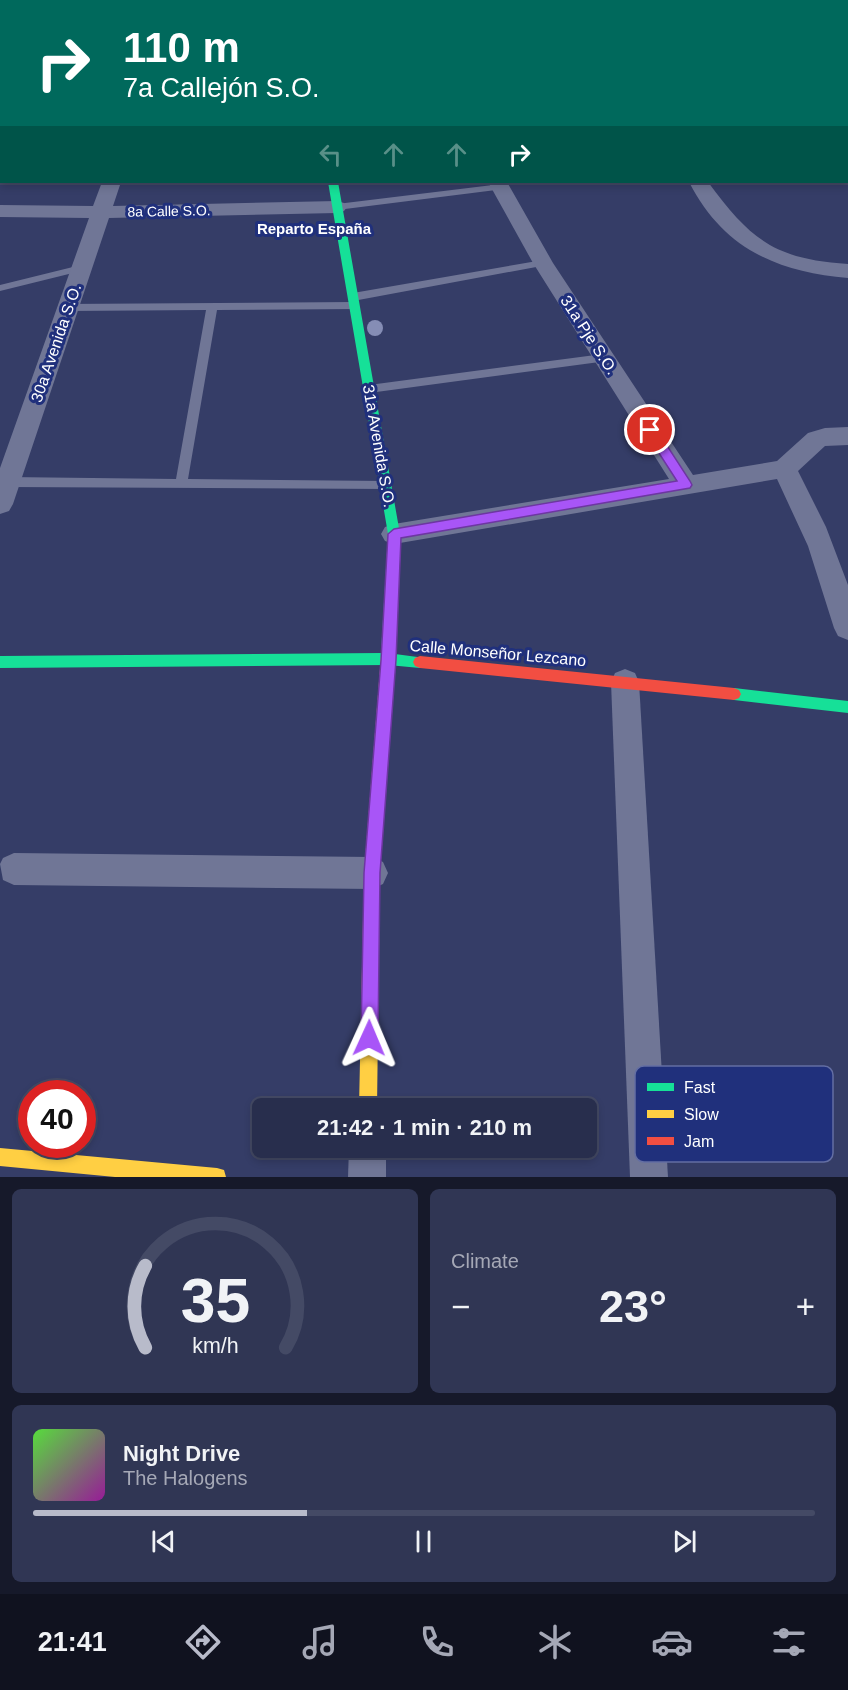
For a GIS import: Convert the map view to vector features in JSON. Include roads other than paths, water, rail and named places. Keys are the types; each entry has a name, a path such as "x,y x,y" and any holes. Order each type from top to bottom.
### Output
{"street":[{"name":"30a Avenida S.O.","path":"0,504 111,183"},
{"name":"31a Avenida S.O.","path":"333,183 394,534 388,660 372,873 368,1098"},
{"path":"700,183 731,227 756,248 790,262 848,271"},
{"name":"31a Pje S.O.","path":"500,184 543,263 686,485"},
{"name":"8a Calle S.O.","path":"0,211 101,212 337,207"},
{"path":"394,534 784,469 795,460 804,447 819,438 848,436"},
{"path":"784,469 818,533 848,628"},
{"name":"Calle Monseñor Lezcano","path":"0,662 388,660 625,682 848,707"},
{"path":"625,682 644,1066"},
{"path":"14,869 372,873"},
{"path":"0,1157 217,1177"},
{"path":"367,1177 368,1158"},
{"path":"648,1162 649,1177"}],"lane":[{"path":"337,207 500,184"},
{"path":"68,307 212,307 354,302 543,263"},
{"path":"0,288 81,268"},
{"path":"181,484 212,307"},
{"path":"369,389 603,358"},
{"path":"8,482 386,486"}],"district":[{"name":"Reparto España","path":"314,228"}]}
